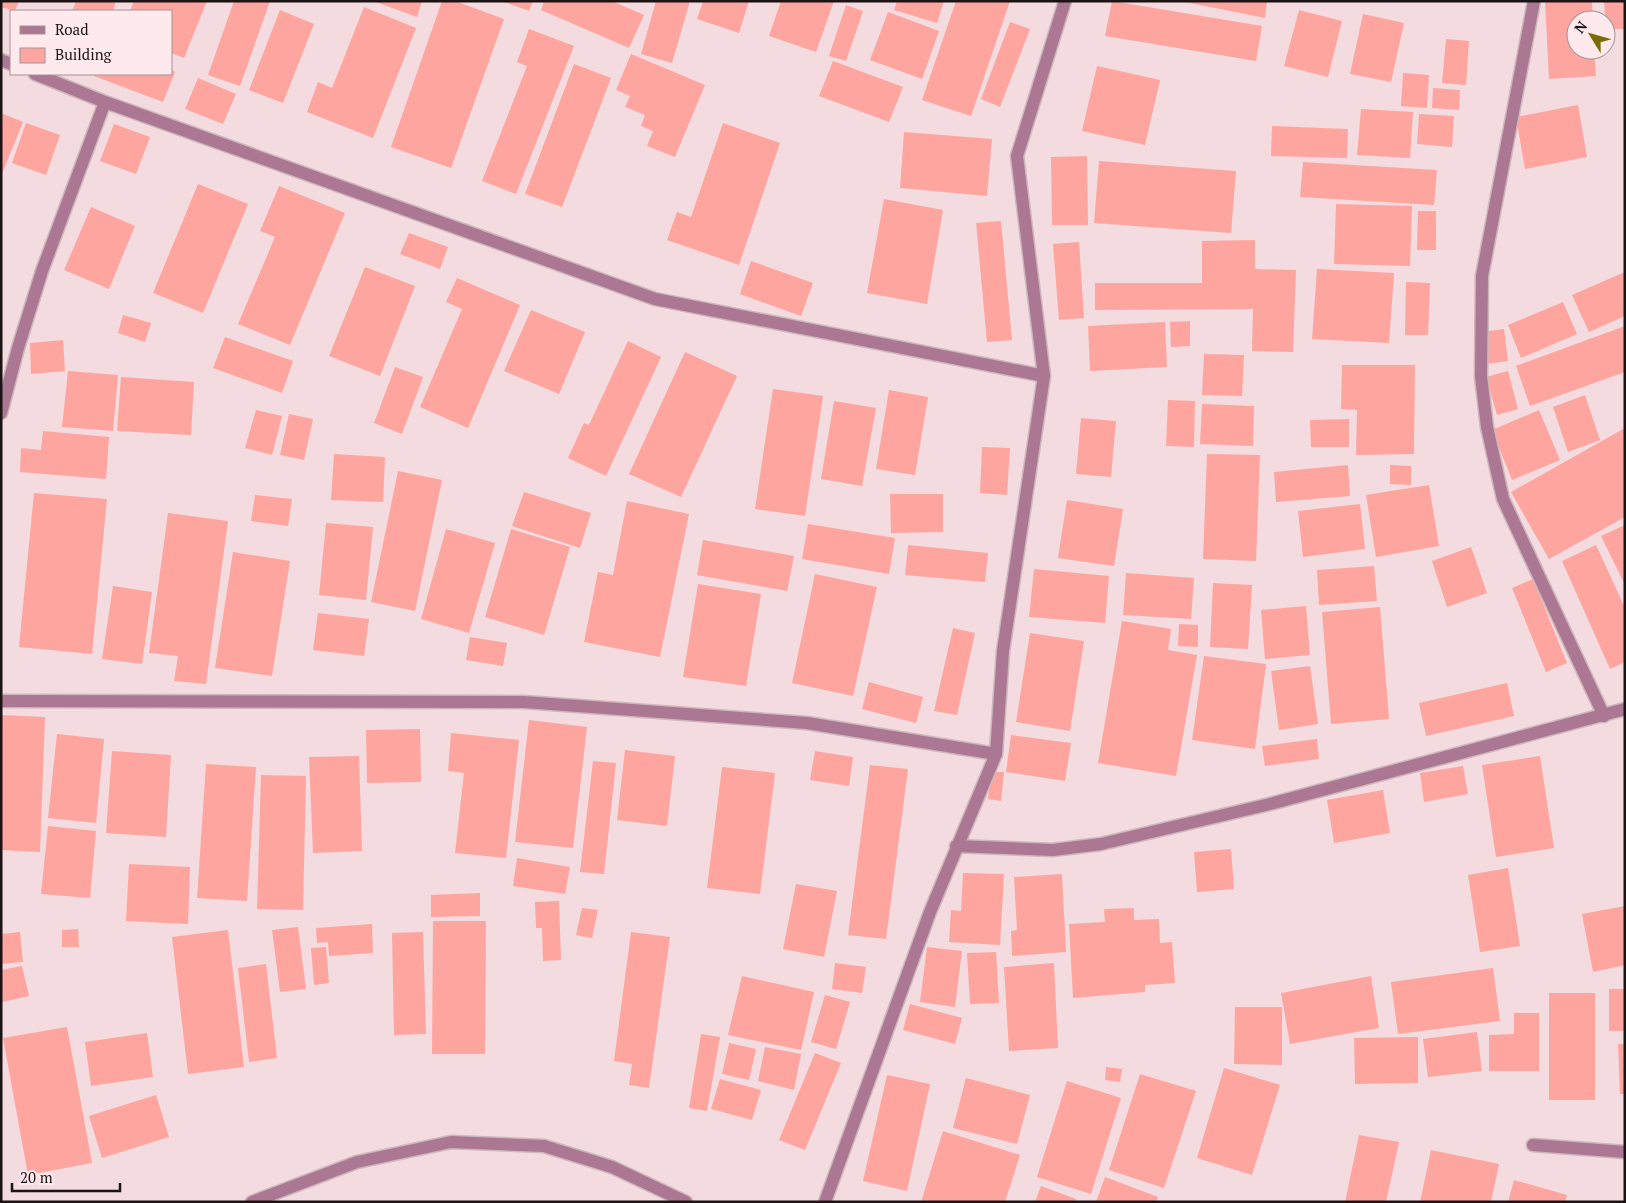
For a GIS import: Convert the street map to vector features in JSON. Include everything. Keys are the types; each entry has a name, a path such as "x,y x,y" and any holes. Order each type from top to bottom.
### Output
{"street":[{"path":"826,1202 930,912 996,754 1003,651 1044,376 1017,156 1065,1"},
{"path":"1534,1 1482,276 1481,376 1486,427 1503,499 1604,716"},
{"path":"38,75 105,102 655,299 1044,376"},
{"path":"1,413 18,348 42,271 105,102"},
{"path":"1,701 524,702 807,723 996,754"},
{"path":"956,846 1052,850 1101,844 1270,804 1625,709"},
{"path":"252,1202 357,1162 451,1142 544,1146 612,1167 686,1202"},
{"path":"1533,1145 1625,1152"}],"building":[{"path":"1,1 19,1 15,10 1,7"},
{"path":"76,1 116,1 113,10 72,10"},
{"path":"134,1 207,1 184,58 172,53 172,10 130,10"},
{"path":"234,1 270,1 240,86 208,75"},
{"path":"373,1 422,1 417,17"},
{"path":"442,1 455,1 504,19 451,168 391,147"},
{"path":"501,1 533,1 529,11"},
{"path":"544,1 612,1 644,15 629,48 541,10"},
{"path":"656,1 690,1 672,63 641,54"},
{"path":"703,1 749,1 739,33 697,19"},
{"path":"781,1 834,1 816,52 769,36"},
{"path":"897,1 944,1 937,23 894,10"},
{"path":"956,1 1010,1 971,116 922,100"},
{"path":"1112,1 1262,26 1256,61 1105,36"},
{"path":"1180,1 1267,1 1265,18"},
{"path":"1545,1 1592,1 1592,10 1566,10 1566,60 1595,60 1596,76 1549,79"},
{"path":"1604,1 1625,1 1625,29 1616,29 1616,10 1605,10"},
{"path":"846,5 863,11 846,61 829,56"},
{"path":"364,7 416,28 373,138 307,112 318,82 332,88"},
{"path":"280,10 314,24 283,103 249,90"},
{"path":"1299,10 1342,21 1328,77 1284,66"},
{"path":"888,12 939,31 922,79 870,60"},
{"path":"1363,14 1404,23 1391,82 1350,74"},
{"path":"1010,22 1030,29 1000,107 981,99"},
{"path":"529,29 574,46 516,194 482,181 527,66 517,62"},
{"path":"1446,39 1469,41 1466,85 1442,83"},
{"path":"631,54 705,85 675,157 647,146 653,131 641,126 645,115 625,107 630,96 616,90"},
{"path":"833,61 903,87 889,122 819,96"},
{"path":"574,64 611,78 562,207 525,194"},
{"path":"1097,66 1160,80 1145,145 1082,131"},
{"path":"172,70 175,72 163,102 94,76 172,75"},
{"path":"1403,73 1429,75 1427,108 1401,106"},
{"path":"198,78 236,94 223,124 185,109"},
{"path":"1433,88 1460,90 1459,110 1432,108"},
{"path":"1578,105 1587,157 1525,169 1516,117"},
{"path":"1361,109 1413,112 1410,158 1357,155"},
{"path":"1,113 23,122 1,176"},
{"path":"1419,114 1454,116 1452,147 1417,144"},
{"path":"26,123 60,135 46,175 12,163"},
{"path":"723,123 780,143 739,265 667,240 677,212 691,217"},
{"path":"114,124 150,137 136,174 100,161"},
{"path":"1272,126 1348,129 1347,158 1271,156"},
{"path":"904,132 992,139 987,196 900,188"},
{"path":"1087,156 1088,225 1052,225 1051,157"},
{"path":"1099,161 1236,171 1231,233 1094,223"},
{"path":"1303,162 1437,170 1434,205 1300,197"},
{"path":"198,184 248,204 203,313 153,293"},
{"path":"279,186 345,213 290,345 238,324 275,237 260,231"},
{"path":"884,199 943,210 927,304 867,293"},
{"path":"1336,204 1412,206 1410,266 1334,264"},
{"path":"91,207 135,226 109,289 64,270"},
{"path":"1418,211 1436,211 1436,250 1417,250"},
{"path":"1001,221 1012,340 987,342 976,223"},
{"path":"409,233 448,247 440,269 400,254"},
{"path":"1255,240 1255,269 1296,270 1293,352 1252,351 1253,309 1095,310 1095,283 1202,283 1202,241"},
{"path":"1079,242 1084,318 1059,320 1053,244"},
{"path":"751,261 813,283 801,316 740,294"},
{"path":"365,267 415,286 380,376 329,356"},
{"path":"1317,269 1394,273 1389,343 1312,339"},
{"path":"1625,272 1625,316 1589,332 1572,295"},
{"path":"457,278 520,305 468,428 420,407 462,309 446,302"},
{"path":"1406,282 1430,283 1428,335 1405,335"},
{"path":"1563,302 1577,334 1521,358 1508,325"},
{"path":"531,310 585,332 559,394 504,371"},
{"path":"123,315 151,323 145,342 118,333"},
{"path":"1190,321 1190,346 1171,347 1170,322"},
{"path":"1165,322 1167,367 1090,371 1088,326"},
{"path":"1625,326 1625,372 1530,406 1516,366"},
{"path":"1504,329 1508,361 1487,364 1482,332"},
{"path":"225,337 293,361 282,393 213,368"},
{"path":"63,340 65,371 31,374 30,343"},
{"path":"628,341 661,357 606,476 568,458 584,423 589,425"},
{"path":"685,352 737,376 681,497 629,474"},
{"path":"1204,354 1244,355 1242,396 1202,395"},
{"path":"1342,365 1415,365 1414,454 1356,455 1357,410 1341,409"},
{"path":"395,367 423,377 402,434 374,423"},
{"path":"68,371 118,375 113,431 62,427"},
{"path":"1508,371 1518,409 1497,415 1486,377"},
{"path":"121,377 194,382 191,435 117,431"},
{"path":"773,389 823,396 805,516 755,509"},
{"path":"889,390 928,397 915,475 876,469"},
{"path":"1585,395 1600,440 1568,452 1553,407"},
{"path":"1168,400 1195,401 1194,447 1166,446"},
{"path":"834,401 876,408 862,486 821,479"},
{"path":"1202,404 1254,406 1253,446 1200,444"},
{"path":"256,410 282,416 272,455 245,448"},
{"path":"1539,410 1560,460 1512,480 1492,430"},
{"path":"289,414 313,419 304,460 280,455"},
{"path":"1081,418 1116,421 1111,477 1076,474"},
{"path":"1349,419 1349,447 1311,447 1310,420"},
{"path":"1625,428 1625,517 1549,559 1511,492"},
{"path":"43,431 109,437 106,479 20,472 21,448 41,450"},
{"path":"982,447 1010,448 1007,495 980,493"},
{"path":"334,454 385,457 383,502 331,500"},
{"path":"1207,454 1260,455 1256,561 1203,559"},
{"path":"1348,465 1350,496 1276,502 1274,472"},
{"path":"1390,465 1411,466 1411,485 1390,484"},
{"path":"398,471 442,480 415,611 371,602"},
{"path":"1429,485 1439,546 1376,557 1366,495"},
{"path":"524,492 591,513 580,548 512,526"},
{"path":"34,493 107,499 92,654 19,647"},
{"path":"890,494 943,494 943,532 891,533"},
{"path":"255,495 292,499 288,526 251,521"},
{"path":"1067,500 1123,509 1114,566 1058,558"},
{"path":"627,501 689,514 660,657 584,642 598,572 613,575"},
{"path":"1360,504 1365,549 1303,557 1298,511"},
{"path":"168,513 228,521 206,684 174,681 178,656 149,653"},
{"path":"326,523 373,527 366,600 319,595"},
{"path":"808,524 895,538 889,574 802,559"},
{"path":"1625,525 1625,585 1601,536"},
{"path":"446,529 495,543 469,633 421,619"},
{"path":"511,529 570,547 544,635 485,617"},
{"path":"703,540 794,556 787,591 697,575"},
{"path":"908,545 988,553 985,582 905,575"},
{"path":"1596,545 1625,608 1625,662 1610,669 1562,561"},
{"path":"1471,547 1487,593 1447,607 1432,561"},
{"path":"233,552 290,561 272,676 215,668"},
{"path":"1374,566 1377,601 1319,605 1317,570"},
{"path":"1034,569 1109,576 1105,623 1029,617"},
{"path":"1126,573 1194,578 1191,619 1123,615"},
{"path":"815,574 877,587 853,696 792,683"},
{"path":"1533,579 1567,663 1546,672 1512,588"},
{"path":"1213,583 1252,585 1248,649 1210,647"},
{"path":"698,584 761,594 746,686 683,677"},
{"path":"113,586 152,592 142,664 102,659"},
{"path":"1306,606 1310,655 1265,659 1261,610"},
{"path":"1380,607 1389,719 1331,724 1322,612"},
{"path":"318,613 369,619 364,656 313,650"},
{"path":"1122,621 1171,629 1168,650 1197,655 1176,776 1098,763"},
{"path":"1179,624 1198,625 1198,647 1178,646"},
{"path":"953,628 975,633 957,715 934,711"},
{"path":"1030,633 1084,641 1070,731 1016,722"},
{"path":"470,637 507,643 503,666 466,660"},
{"path":"1204,656 1266,664 1255,749 1192,740"},
{"path":"1310,666 1318,724 1279,730 1271,671"},
{"path":"869,682 923,697 916,723 862,709"},
{"path":"1507,683 1514,716 1426,736 1419,703"},
{"path":"1,715 45,717 40,852 1,850"},
{"path":"529,720 587,727 573,848 515,842"},
{"path":"420,729 421,782 367,783 366,730"},
{"path":"451,733 519,740 506,858 455,853 464,773 448,771"},
{"path":"57,734 104,739 96,823 48,818"},
{"path":"1011,735 1071,743 1065,781 1006,772"},
{"path":"1317,739 1319,759 1265,766 1262,746"},
{"path":"625,750 675,756 667,826 617,820"},
{"path":"112,751 171,755 166,837 106,833"},
{"path":"815,751 853,757 849,786 810,780"},
{"path":"359,756 362,851 313,853 309,757"},
{"path":"1540,756 1554,848 1496,857 1482,765"},
{"path":"593,761 616,763 604,874 580,872"},
{"path":"206,764 256,767 247,901 197,898"},
{"path":"870,765 908,769 886,939 848,935"},
{"path":"1463,766 1468,794 1424,802 1420,773"},
{"path":"722,767 775,773 760,894 707,888"},
{"path":"991,772 1004,772 1001,801 988,799"},
{"path":"261,775 306,776 303,910 257,909"},
{"path":"1383,790 1390,833 1334,843 1327,800"},
{"path":"48,826 96,831 90,898 41,894"},
{"path":"1231,849 1234,889 1197,892 1194,852"},
{"path":"517,858 570,867 565,894 513,886"},
{"path":"129,864 190,867 188,924 126,921"},
{"path":"1508,868 1520,946 1480,952 1468,875"},
{"path":"963,873 1004,874 1000,945 949,942 951,910 961,911"},
{"path":"1062,874 1066,952 1012,956 1011,931 1017,930 1014,877"},
{"path":"796,884 837,891 824,957 783,949"},
{"path":"480,893 480,916 431,917 431,895"},
{"path":"559,901 561,960 543,961 542,928 536,928 535,902"},
{"path":"1625,906 1625,965 1593,972 1582,914"},
{"path":"582,908 598,910 592,938 576,935"},
{"path":"1134,908 1134,920 1159,919 1160,943 1172,942 1175,983 1145,985 1145,992 1073,998 1069,924 1105,922 1104,909"},
{"path":"433,921 486,921 485,1054 432,1054"},
{"path":"372,924 373,953 329,956 328,942 317,943 316,928"},
{"path":"298,927 306,989 280,992 272,930"},
{"path":"78,929 79,947 62,947 62,930"},
{"path":"228,930 244,1067 188,1074 172,937"},
{"path":"20,932 23,962 1,964 1,934"},
{"path":"423,932 426,1034 394,1035 392,933"},
{"path":"631,932 670,937 649,1088 629,1085 632,1064 614,1061"},
{"path":"326,947 329,983 314,985 311,948"},
{"path":"927,947 962,951 955,1007 920,1002"},
{"path":"996,952 999,1003 970,1004 967,953"},
{"path":"835,963 866,967 862,993 832,989"},
{"path":"1054,963 1058,1048 1009,1051 1004,967"},
{"path":"266,964 277,1058 249,1062 238,968"},
{"path":"22,966 29,996 2,1002 1,970"},
{"path":"1493,968 1500,1021 1398,1034 1391,982"},
{"path":"742,976 814,992 801,1050 728,1035"},
{"path":"1371,976 1379,1028 1290,1044 1281,993"},
{"path":"1609,989 1625,989 1625,1031 1609,1031"},
{"path":"1549,993 1595,993 1595,1100 1549,1100"},
{"path":"825,995 850,1002 836,1049 811,1042"},
{"path":"910,1004 962,1018 955,1044 903,1030"},
{"path":"1235,1007 1282,1007 1282,1065 1234,1064"},
{"path":"1514,1013 1539,1013 1539,1071 1489,1071 1489,1035 1514,1034"},
{"path":"67,1027 92,1163 28,1175 3,1038"},
{"path":"1477,1032 1482,1071 1428,1077 1423,1039"},
{"path":"147,1033 153,1077 91,1086 85,1042"},
{"path":"701,1034 720,1037 707,1111 689,1108"},
{"path":"1418,1037 1418,1083 1355,1084 1354,1038"},
{"path":"729,1043 756,1049 749,1080 722,1074"},
{"path":"1618,1044 1625,1044 1625,1094 1620,1094"},
{"path":"765,1047 801,1054 794,1090 758,1081"},
{"path":"815,1053 841,1063 805,1150 779,1140"},
{"path":"1106,1067 1122,1069 1120,1082 1105,1080"},
{"path":"1224,1068 1280,1085 1252,1175 1197,1158"},
{"path":"1140,1074 1196,1091 1164,1188 1109,1170"},
{"path":"887,1075 930,1084 907,1191 863,1181"},
{"path":"966,1078 1030,1095 1017,1144 953,1128"},
{"path":"720,1079 761,1090 752,1120 711,1109"},
{"path":"1067,1081 1121,1098 1091,1194 1037,1177"},
{"path":"156,1095 169,1137 102,1158 89,1116"},
{"path":"943,1131 1020,1155 1005,1202 921,1202"},
{"path":"1359,1135 1399,1142 1386,1202 1345,1202"},
{"path":"1431,1150 1499,1164 1491,1202 1420,1202"},
{"path":"1105,1177 1158,1197 1156,1202 1096,1202"},
{"path":"1514,1180 1567,1195 1565,1202 1508,1202"},
{"path":"1041,1186 1076,1199 1075,1202 1035,1202"}]}
